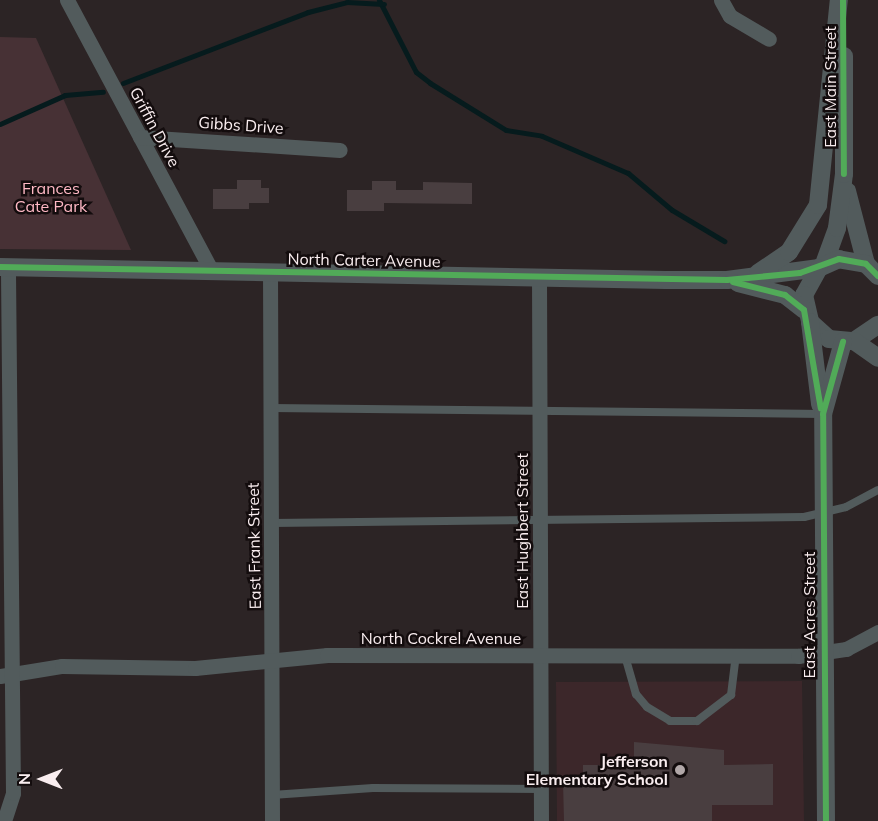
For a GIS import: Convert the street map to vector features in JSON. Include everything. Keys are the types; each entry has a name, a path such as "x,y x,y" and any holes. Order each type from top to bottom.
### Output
{"street":[{"name":"Griffin Drive","path":"67,0 211,270"},
{"path":"721,0 730,16 769,39"},
{"path":"751,276 789,252 818,205 841,0"},
{"name":"East Main Street","path":"807,316 806,288 821,266 837,228 844,174 841,0"},
{"name":"Gibbs Drive","path":"140,137 340,150"},
{"name":"East Main Street","path":"844,174 872,270"},
{"name":"North Carter Avenue","path":"4,268 727,280 821,266 839,259 872,270"},
{"path":"4,268 4,675 12,793 4,821"},
{"name":"East Frank Street","path":"270,271 272,821"},
{"name":"East Hughbert Street","path":"539,278 541,821"},
{"name":"North Carter Avenue","path":"727,280 785,295 807,316 820,334 849,342"},
{"name":"East Acres Street","path":"807,316 823,414 825,819"},
{"path":"849,342 878,325"},
{"path":"849,342 878,357"},
{"name":"East Acres Street","path":"823,414 849,342"},
{"name":"North Cockrel Avenue","path":"4,675 62,666 195,668 327,655 736,656 823,653 878,632"}],"lane":[{"path":"271,408 539,409 823,414"},
{"path":"272,523 804,518 823,513 878,490"},
{"path":"625,656 636,694 647,707 670,720 697,721 732,695 736,656"},
{"path":"272,795 373,788 541,789"}],"shaded area":[{"name":"Jefferson Elementary School","path":"802,681 804,821 557,821 556,682"}],"green space":[{"name":"Frances Cate Park","path":"0,37 36,38 131,250 0,249"}],"building":[{"path":"237,180 261,180 261,188 269,188 269,203 249,203 249,209 213,209 213,189 237,189"},
{"path":"372,181 396,181 396,190 423,190 423,182 472,183 472,204 384,203 384,211 347,211 347,190 372,190"},
{"path":"634,742 724,750 724,765 773,764 773,805 712,805 712,821 564,821 563,781 583,781 583,765 634,765"}],"waterway":[{"path":"379,0 416,72 430,83 506,130 542,136 628,173 672,210 724,241"},
{"path":"123,83 308,12 347,2 384,4"},
{"path":"0,124 65,95 103,92"}],"cycle path":[{"path":"843,0 844,174"},
{"path":"0,267 727,280 800,273 839,259 866,264 878,276"},
{"path":"733,282 785,295 804,310 821,409"},
{"path":"826,821 823,414 843,342"}],"place":[{"name":"Jefferson Elementary School","path":"680,770"}]}
